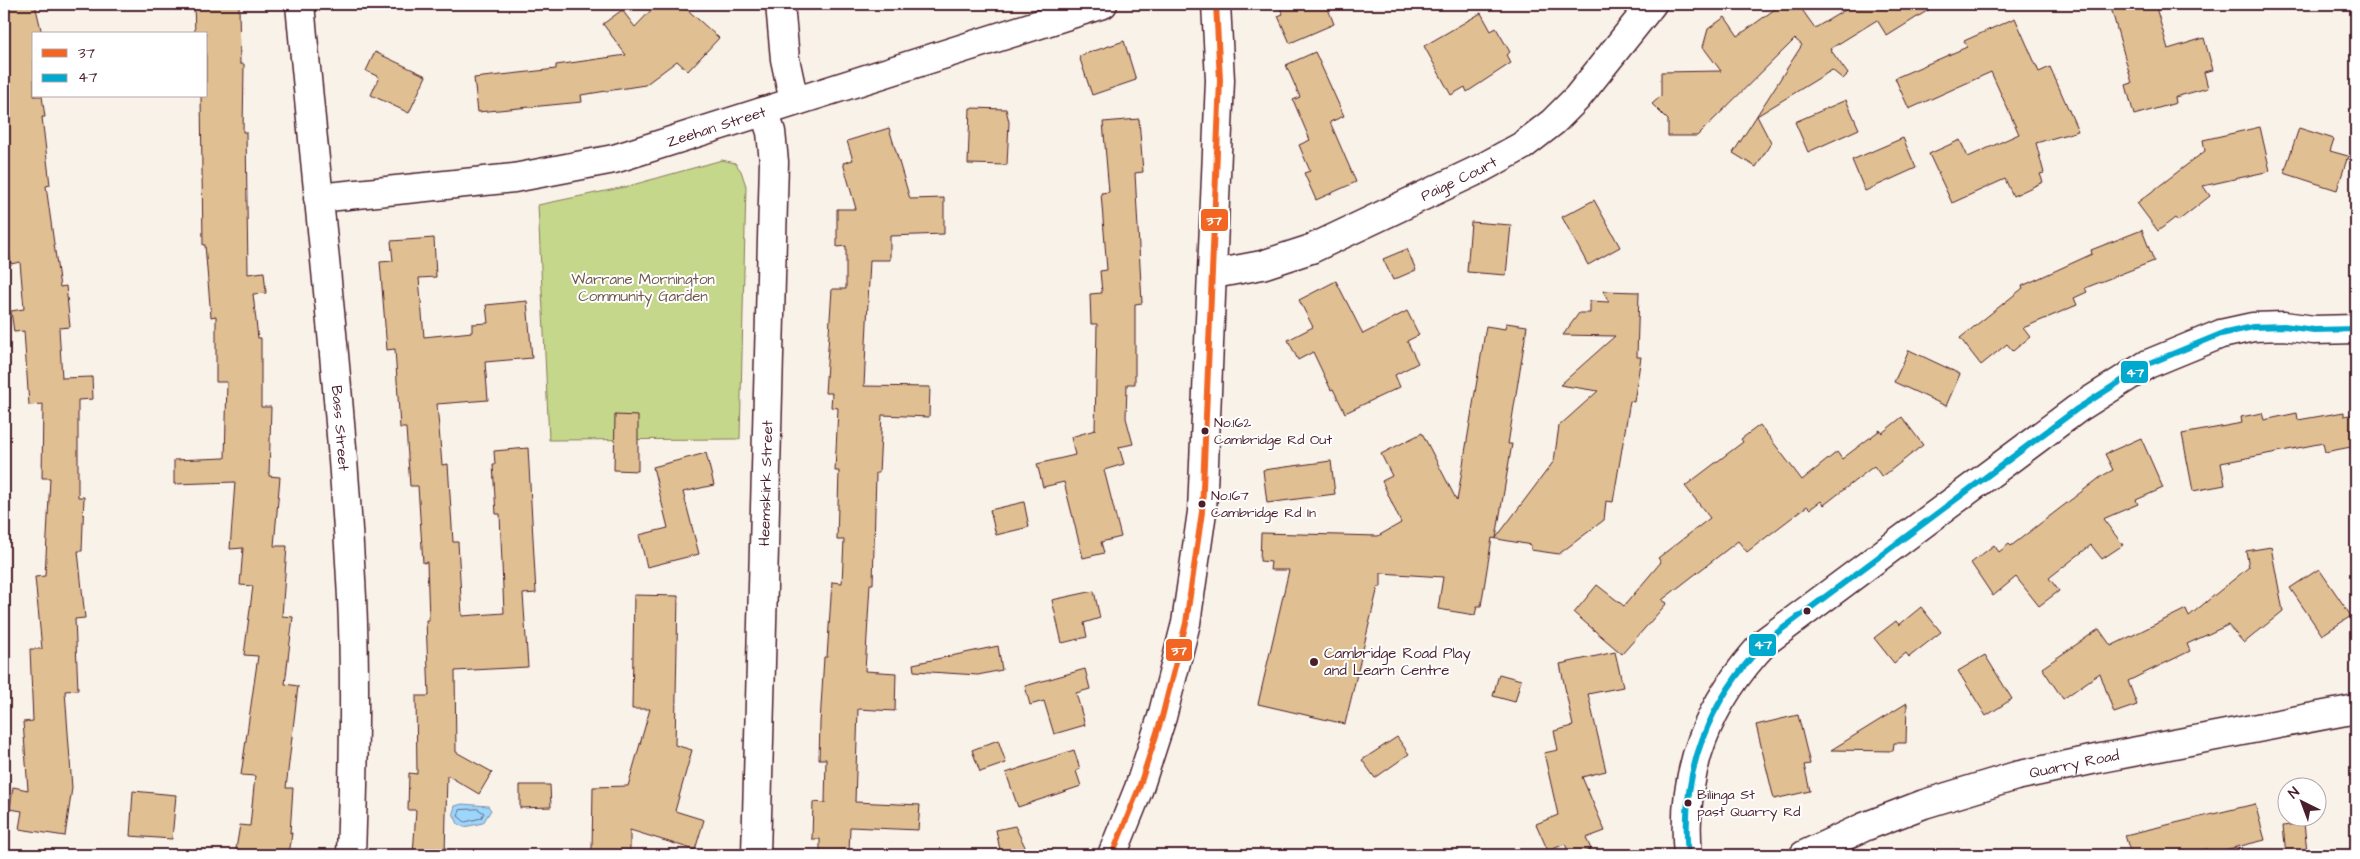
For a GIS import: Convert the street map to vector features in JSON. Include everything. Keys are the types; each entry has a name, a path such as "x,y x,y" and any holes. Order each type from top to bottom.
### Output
{"street":[{"name":"Bass Street","path":"300,4 345,494 352,600 355,746 351,855"},
{"path":"780,4 784,59 794,101"},
{"name":"Zeehan Street","path":"318,198 514,178 614,159 1103,4"},
{"path":"1112,855 1139,788 1162,718 1181,645 1193,583 1202,512 1214,274 1220,80 1216,4"},
{"name":"Paige Court","path":"1214,274 1262,265 1311,249 1480,169 1522,146 1553,122 1577,98 1652,4"},
{"name":"Heemskirk Street","path":"756,855 774,162 770,132 764,111"},
{"path":"1688,855 1686,832 1688,798 1693,769 1702,742 1726,689 1746,662 1766,641 2077,409 2148,364 2221,334 2253,327 2284,326 2314,330 2356,329"},
{"name":"Quarry Road","path":"1804,855 1864,827 1924,804 2016,776 2356,709"}],"green space":[{"name":"Warrane Mornington Community Garden","path":"722,160 735,163 741,171 746,186 740,439 549,440 538,205 625,187"}],"water":[{"path":"462,804 488,806 491,810 483,823 464,827 458,824 453,813 455,806"}],"building":[{"path":"35,4 42,32 32,32 32,98 42,98 45,117 42,117 50,185 46,186 60,287 66,286 70,327 59,328 62,378 92,377 93,399 78,400 78,497 84,497 82,551 78,551 85,618 75,619 78,690 65,691 72,788 65,836 19,829 22,811 10,809 13,787 28,790 23,722 33,721 30,649 42,649 35,577 45,576 50,478 42,478 43,404 29,405 24,331 14,332 11,311 24,309 20,262 11,264 5,222 8,222 4,180 4,6"},
{"path":"194,4 239,4 240,64 244,64 243,132 246,132 248,274 264,272 266,293 253,294 258,338 261,338 261,407 271,407 269,476 280,477 274,546 287,546 282,616 293,617 285,684 298,686 286,788 293,788 290,833 292,833 289,855 235,855 240,825 250,826 255,776 241,775 258,656 244,655 253,586 240,585 243,548 230,549 235,482 174,484 174,460 225,458 227,382 216,382 216,316 211,317 205,245 203,245 201,98 208,98 208,32 195,32"},
{"path":"657,4 681,4 719,38 688,71 677,61 645,85 581,95 582,102 478,112 474,78 556,69 556,65 626,55 603,24 622,10 635,27"},
{"path":"1278,4 1326,4 1334,24 1290,43 1278,16 1283,14"},
{"path":"1782,4 1798,4 1815,28 1855,4 1938,4 1887,36 1877,20 1830,49 1848,74 1843,79 1832,70 1757,116 1771,143 1756,167 1733,153 1802,45 1795,39 1697,136 1668,136 1668,120 1652,104 1661,96 1661,72 1721,71 1703,47 1708,29 1725,17 1738,36"},
{"path":"2110,4 2155,4 2168,49 2204,38 2213,70 2204,72 2208,88 2175,97 2176,103 2134,115 2126,85 2132,83"},
{"path":"1481,13 1491,31 1496,28 1510,52 1506,55 1511,63 1467,92 1465,87 1451,95 1424,46"},
{"path":"2015,18 2039,72 2050,67 2078,131 2036,143 2044,173 2040,174 2043,182 2013,196 2005,179 1952,203 1929,154 1960,140 1968,157 2019,134 1991,72 1909,109 1895,78 1967,47 1964,41"},
{"path":"1124,41 1136,80 1092,95 1079,56"},
{"path":"375,52 426,76 409,113 371,95 379,77 366,71"},
{"path":"1315,52 1344,116 1330,122 1356,182 1316,200 1304,173 1310,171 1299,145 1310,140 1293,100 1300,97 1286,65"},
{"path":"1846,100 1859,129 1808,152 1795,122"},
{"path":"970,108 1006,109 1009,122 1007,165 968,164"},
{"path":"1139,119 1143,172 1135,173 1142,303 1135,304 1135,384 1127,384 1126,418 1133,444 1119,447 1124,464 1104,470 1121,537 1101,542 1104,553 1083,558 1064,482 1043,487 1037,464 1075,455 1071,437 1095,430 1097,324 1091,324 1090,294 1102,293 1100,271 1107,270 1101,193 1109,192 1103,122"},
{"path":"2260,127 2270,171 2203,186 2210,196 2178,221 2175,218 2158,231 2137,203 2205,151 2203,140"},
{"path":"889,128 910,199 944,198 944,234 890,236 890,260 870,260 864,386 930,387 929,417 882,415 879,473 876,473 873,584 870,584 865,671 896,673 895,711 858,709 855,802 920,805 918,830 850,827 849,854 820,853 820,839 812,839 813,802 825,803 826,759 819,759 824,657 827,657 832,582 842,583 844,540 837,540 839,471 835,471 838,408 831,407 832,393 825,393 832,289 846,289 846,246 837,247 837,209 856,209 843,163 853,160 847,141"},
{"path":"2299,128 2334,139 2330,151 2348,156 2337,190 2284,173"},
{"path":"1903,138 1916,168 1865,191 1852,160"},
{"path":"1594,200 1620,247 1588,265 1562,217"},
{"path":"1471,222 1511,225 1506,275 1467,272"},
{"path":"2142,230 2154,261 2085,288 2087,292 2074,298 2077,305 2023,328 2030,337 2013,351 2007,344 1981,365 1960,338 2023,288 2022,286 2092,254 2091,250"},
{"path":"434,238 436,277 419,278 424,337 472,332 472,324 488,323 486,305 527,301 532,358 485,362 488,400 437,404 442,465 448,464 453,542 458,542 462,616 504,613 500,514 496,514 494,451 528,448 536,593 523,594 528,667 455,671 456,752 492,772 479,794 447,775 445,855 413,855 416,810 408,810 409,773 417,774 416,696 429,696 426,620 429,620 427,562 423,563 418,486 410,486 406,428 400,428 395,349 387,350 380,262 393,261 391,241"},
{"path":"1407,249 1416,270 1393,280 1383,259"},
{"path":"1336,281 1363,334 1407,311 1419,335 1407,341 1418,363 1395,375 1400,387 1345,413 1333,389 1331,390 1313,352 1298,360 1288,340 1313,327 1299,300"},
{"path":"1603,291 1639,292 1637,357 1641,357 1634,402 1630,401 1613,502 1606,501 1604,520 1559,554 1531,550 1531,545 1492,538 1481,606 1477,606 1475,615 1438,609 1443,577 1381,573 1381,587 1378,587 1345,724 1258,704 1289,570 1270,570 1271,562 1260,561 1261,533 1378,536 1401,523 1382,481 1392,476 1381,454 1422,433 1457,501 1486,326 1505,329 1506,323 1527,326 1508,444 1512,444 1496,538 1554,461 1559,426 1598,391 1560,385 1615,336 1563,335 1579,313 1590,313 1590,301 1609,302"},
{"path":"1909,350 1960,374 1946,406 1894,382"},
{"path":"2344,412 2344,416 2356,414 2356,446 2325,452 2323,443 2221,463 2225,485 2193,491 2182,434 2242,423 2241,417 2262,413 2264,420 2297,413 2298,420"},
{"path":"615,415 638,416 638,471 614,470"},
{"path":"1902,417 1923,445 1882,477 1874,466 1824,505 1821,501 1810,509 1807,506 1747,552 1738,541 1662,600 1667,603 1622,654 1574,613 1597,585 1624,606 1661,562 1658,558 1710,518 1685,486 1743,442 1741,439 1760,425 1802,480 1837,452 1842,459 1880,430 1882,433"},
{"path":"2141,438 2163,488 2136,500 2138,504 2103,519 2123,545 2102,559 2091,545 2049,578 2059,591 2039,606 2016,577 1993,596 1971,563 1994,545 1999,552 2009,544 2011,546 2102,476 2113,470 2105,454"},
{"path":"706,453 714,485 683,492 699,554 647,567 639,535 668,528 653,467"},
{"path":"1331,461 1335,494 1267,503 1263,470"},
{"path":"1024,502 1029,527 996,535 990,510"},
{"path":"2271,547 2283,611 2244,643 2228,625 2187,644 2190,651 2128,681 2137,705 2114,713 2100,673 2063,699 2042,668 2099,629 2111,646 2186,609 2189,616 2249,567 2246,551"},
{"path":"2319,569 2351,616 2322,635 2290,588"},
{"path":"1094,591 1100,618 1084,623 1087,637 1062,643 1052,600"},
{"path":"634,595 678,596 675,745 692,750 675,811 704,820 695,850 630,830 630,851 592,851 593,787 628,786 650,709 632,709"},
{"path":"1921,607 1941,632 1909,657 1906,653 1894,663 1874,638 1896,621 1899,625"},
{"path":"998,646 1002,670 978,675 914,671 913,664"},
{"path":"1615,652 1623,687 1588,694 1606,771 1582,777 1605,831 1586,838 1591,849 1577,855 1570,855 1565,844 1548,851 1536,824 1558,815 1544,753 1558,750 1554,731 1573,726 1560,664"},
{"path":"1985,655 2012,699 1986,716 1958,671"},
{"path":"1085,669 1090,689 1076,693 1085,725 1054,734 1044,701 1030,705 1025,686"},
{"path":"1499,674 1521,680 1515,702 1493,696"},
{"path":"1907,703 1906,743 1894,743 1893,751 1831,750"},
{"path":"1798,715 1810,764 1804,765 1810,791 1774,799 1756,725"},
{"path":"1397,737 1409,754 1375,778 1362,760"},
{"path":"998,740 1006,763 980,772 972,750"},
{"path":"1074,750 1080,769 1076,771 1081,786 1018,807 1006,773"},
{"path":"520,785 550,785 551,807 520,808"},
{"path":"133,791 176,795 172,839 130,836"},
{"path":"2255,804 2265,840 2208,854 2207,849 2184,855 2131,855 2125,835"},
{"path":"1015,826 1029,855 1001,855 996,830"},
{"path":"2283,826 2304,826 2307,851 2286,854"}],"transit line":[{"name":"37","path":"1112,855 1139,788 1162,717 1186,623 1202,512 1220,80 1216,4"},
{"name":"47","path":"1688,855 1687,824 1689,795 1694,766 1702,739 1728,688 1766,641 2077,409 2148,364 2221,334 2253,327 2284,326 2314,330 2356,329"}],"place":[{"name":"No.162 Cambridge Rd Out","path":"1205,431"},
{"name":"No.167 Cambridge Rd In","path":"1202,504"},
{"name":"Cambridge Road Play and Learn Centre","path":"1314,662"},
{"name":"Bilinga St past Quarry Rd","path":"1688,803"}]}
